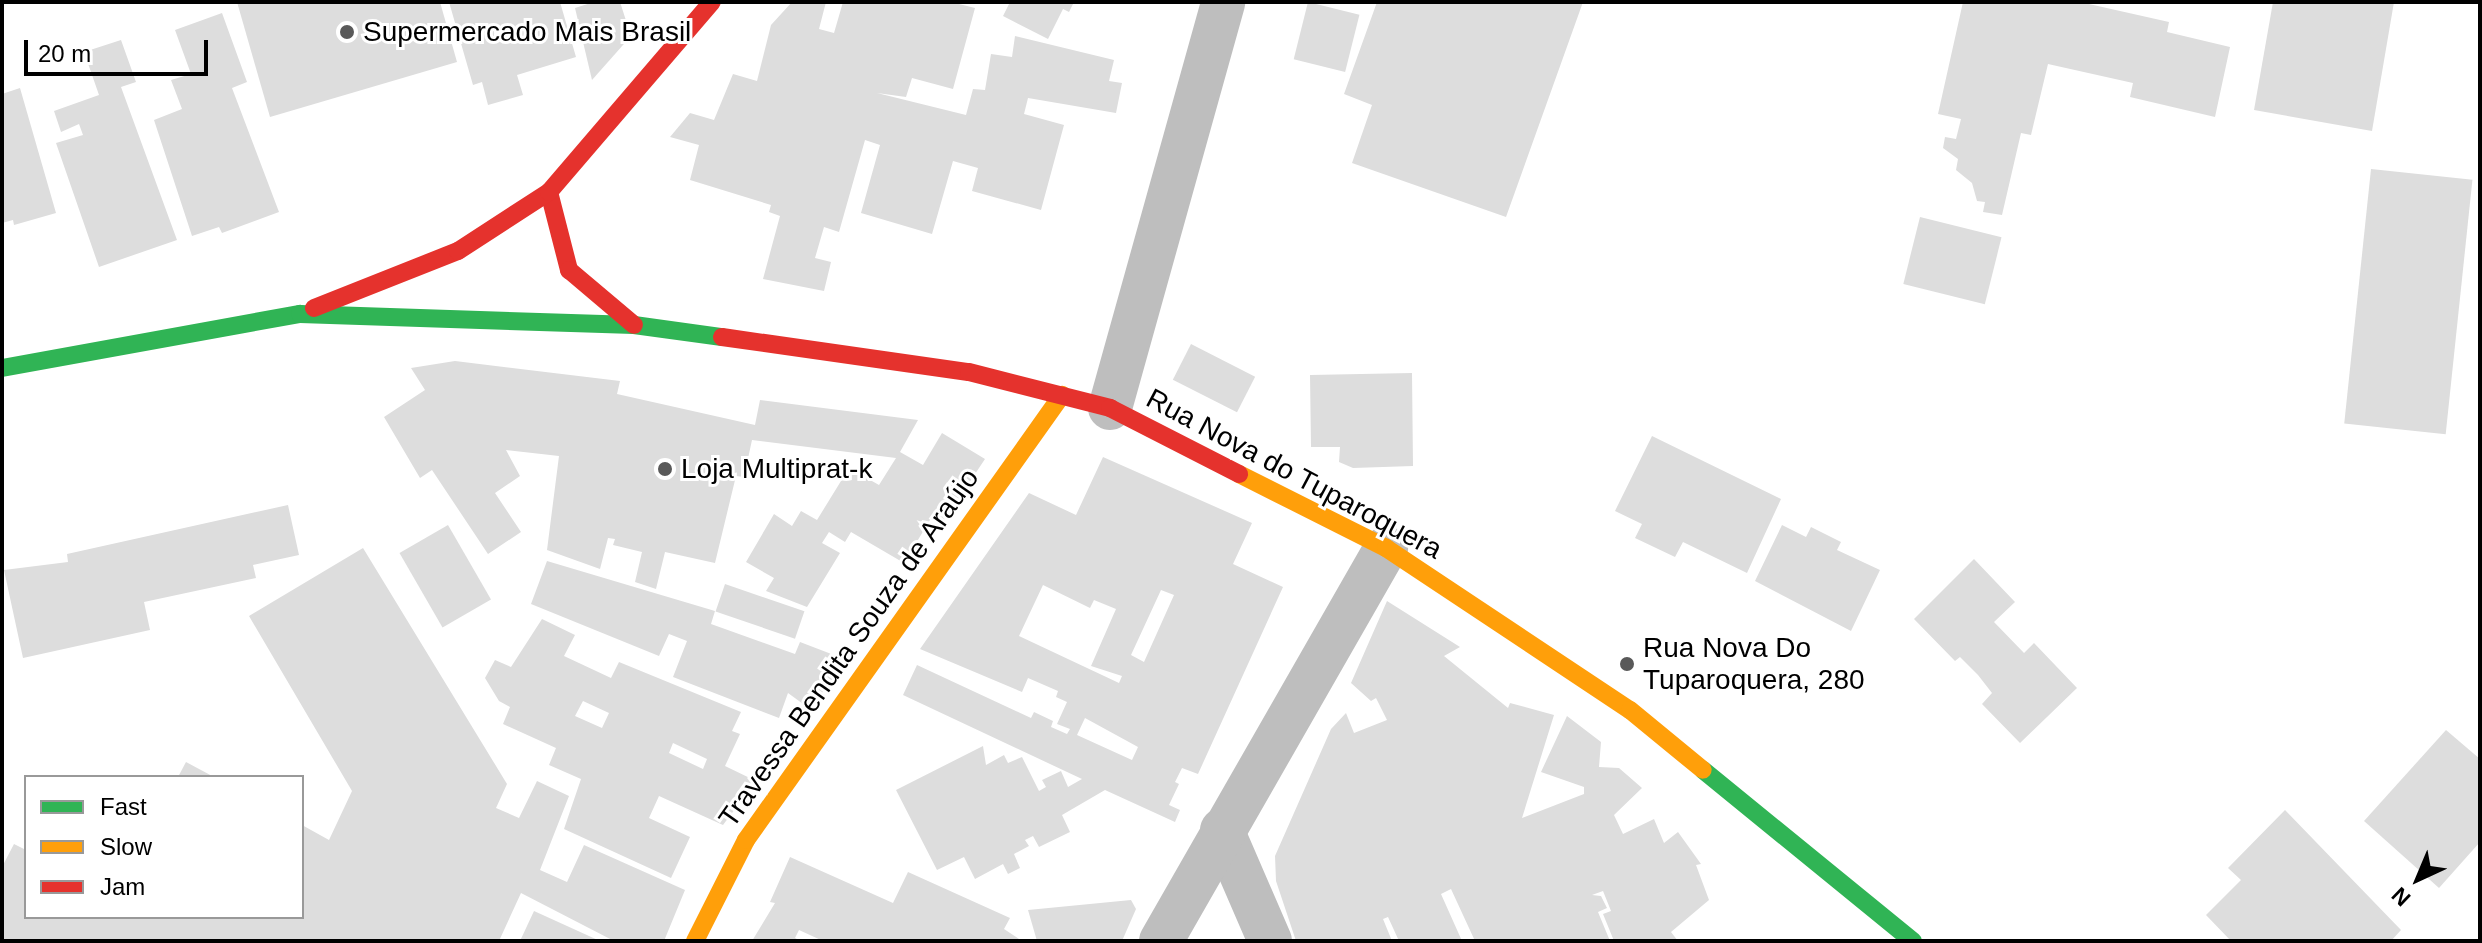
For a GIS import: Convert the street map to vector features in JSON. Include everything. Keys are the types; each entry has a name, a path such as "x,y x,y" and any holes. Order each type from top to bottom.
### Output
{"street":[{"name":"Rua Nova do Tuparoquera","path":"2,368 300,314 458,251 549,192 712,2"},
{"path":"1110,408 1223,2"},
{"path":"549,192 569,270 634,325"},
{"name":"Rua Nova do Tuparoquera","path":"300,314 634,325 810,345 1062,395 1110,408 1386,548 1630,710 1913,941"},
{"name":"Travessa Bendita Souza de Araújo","path":"695,941 746,840 1062,395"},
{"path":"1161,941 1386,548"},
{"path":"1222,830 1270,941"}],"building":[{"name":"Supermercado Mais Brasil","path":"237,2 440,2 457,62 270,117"},
{"path":"449,2 560,2 576,57 517,75 523,95 488,105 482,82 473,85"},
{"path":"594,2 620,2 631,36 592,80 575,8"},
{"path":"792,2 826,2 819,29 834,33 843,2 951,2 975,8 953,89 912,78 906,97 877,93 966,115 973,89 985,90 991,54 1012,57 1015,36 1114,60 1109,81 1122,83 1116,113 1028,98 1024,114 1064,125 1041,210 972,191 978,168 953,161 932,234 861,213 880,145 865,140 839,232 824,227 815,258 831,262 824,291 763,279 780,216 769,212 771,205 690,180 699,145 670,137 690,113 714,120 733,74 757,81 771,25"},
{"path":"1010,2 1074,2 1069,12 1063,9 1048,39 1003,16"},
{"path":"1308,2 1359,15 1345,72 1294,59"},
{"path":"1377,2 1583,2 1506,217 1352,163 1372,105 1344,94"},
{"path":"1963,2 2080,2 2169,22 2167,32 2230,47 2215,117 2130,97 2133,83 2048,64 2031,135 2021,133 2002,215 1983,212 1985,202 1977,201 1972,183 1956,170 1958,159 1943,148 1945,137 1956,139 1961,119 1938,114"},
{"path":"2273,2 2394,2 2372,131 2254,110"},
{"path":"222,13 247,82 232,88 279,212 222,233 219,227 192,236 154,120 182,109 171,80 191,74 175,30"},
{"path":"121,40 136,82 121,87 177,240 99,267 56,143 83,135 79,124 61,132 54,111 99,95 84,52"},
{"path":"20,88 56,213 14,225 13,220 2,223 2,94"},
{"path":"2371,169 2472,180 2446,434 2344,424"},
{"path":"1920,217 2002,237 1985,304 1903,284"},
{"path":"1191,344 1255,377 1237,412 1173,380"},
{"path":"455,361 620,381 617,394 755,425 760,400 918,420 900,452 923,465 942,433 985,459 943,522 933,515 904,563 851,532 845,542 829,532 822,543 840,553 807,607 766,591 774,578 746,562 774,514 792,526 801,511 817,520 849,468 879,485 896,458 752,440 744,477 736,476 715,563 665,552 656,589 635,582 642,552 613,545 615,539 608,538 600,569 547,550 559,456 506,450 520,476 495,493 521,532 488,554 432,470 420,478 384,417 425,390 411,368"},
{"path":"1412,373 1413,466 1353,468 1339,462 1340,447 1311,447 1310,375"},
{"path":"1652,436 1781,499 1747,573 1683,542 1675,557 1635,538 1642,524 1615,511"},
{"path":"1103,457 1252,523 1233,564 1283,587 1198,774 1182,768 1175,782 1179,784 1169,805 1180,810 1175,822 1105,790 1062,815 1070,832 1039,847 1033,836 1025,840 1029,846 1014,854 1020,868 1008,874 1003,864 975,879 964,857 937,870 896,790 983,746 986,765 1004,755 1008,763 1022,757 1039,791 1046,787 1042,780 1061,771 1068,787 1082,779 903,695 917,665 1031,718 1034,712 1053,721 1051,727 1067,734 1070,729 1057,724 1067,702 1056,697 1058,691 1028,678 1022,692 920,649 1029,493 1076,515","holes":["1043,585 1090,608 1094,600 1116,609 1091,666 1122,676 1119,683 1019,636","1161,590 1174,595 1144,662 1131,655","1085,718 1138,747 1132,760 1077,735"]},
{"path":"288,505 299,555 253,565 256,578 144,602 150,630 23,658 4,570 68,562 67,554"},
{"path":"448,525 491,599 443,627 400,553"},
{"path":"1782,525 1806,537 1811,527 1841,542 1837,550 1880,570 1851,631 1755,581"},
{"path":"363,548 507,784 496,808 519,818 537,781 569,796 540,870 567,882 584,845 685,890 664,941 614,941 521,893 499,941 2,941 2,867 14,844 24,849 24,919 304,919 304,826 329,840 352,791 249,616"},
{"path":"1974,559 2015,602 1994,622 2024,653 2034,643 2077,688 2020,743 1982,704 1992,693 1978,675 1960,657 1955,661 1914,619"},
{"path":"547,561 715,611 711,624 795,654 800,642 847,660 810,709 788,693 779,718 673,677 687,641 669,634 659,656 531,604"},
{"path":"725,584 804,611 795,639 716,611"},
{"path":"1387,601 1460,647 1444,656 1508,708 1510,703 1554,715 1522,818 1584,794 1584,787 1541,772 1567,716 1601,742 1599,767 1619,768 1642,788 1614,815 1623,834 1654,819 1664,843 1678,832 1701,864 1696,865 1709,900 1671,932 1678,941 1614,941 1603,914 1611,911 1603,891 1592,895 1601,896 1607,908 1598,912 1610,941 1475,941 1451,889 1441,894 1462,941 1399,941 1388,917 1383,919 1392,941 1296,941 1276,881 1275,856 1331,729 1346,713 1354,733 1387,720 1376,698 1371,701 1351,683"},
{"path":"542,619 575,635 564,656 611,678 619,662 741,712 732,731 740,734 725,766 756,781 723,825 659,796 649,818 690,837 671,878 564,829 581,779 549,765 556,748 503,724 510,707 499,701 485,678 495,660 511,667","holes":["583,701 609,713 602,728 575,716","673,743 707,759 703,769 669,753"]},
{"path":"2446,730 2480,759 2480,842 2439,888 2364,821"},
{"path":"186,762 210,775 179,775"},
{"path":"2285,810 2401,930 2391,941 2231,941 2206,915 2241,880 2228,868"},
{"path":"790,857 893,903 908,872 1010,918 1004,929 1022,941 823,941 799,930 795,938 801,941 752,941 775,903 770,902"},
{"path":"1131,900 1136,909 1122,941 1037,941 1028,910"},
{"path":"534,911 600,941 520,941"}],"traffic: fast":[{"path":"2,368 300,314 634,325 722,337"},
{"path":"1703,770 1913,941"}],"traffic: slow":[{"path":"695,941 746,840 1062,395"},
{"path":"1239,474 1386,548 1630,710 1703,770"}],"traffic: jam":[{"path":"314,308 458,251 549,192 712,2"},
{"path":"549,192 569,270 634,325"},
{"path":"722,337 969,372 1110,408 1239,474"}],"place":[{"name":"Supermercado Mais Brasil","path":"347,32"},
{"name":"Loja Multiprat-k","path":"665,469"},
{"name":"Rua Nova Do Tuparoquera, 280","path":"1627,664"}]}
